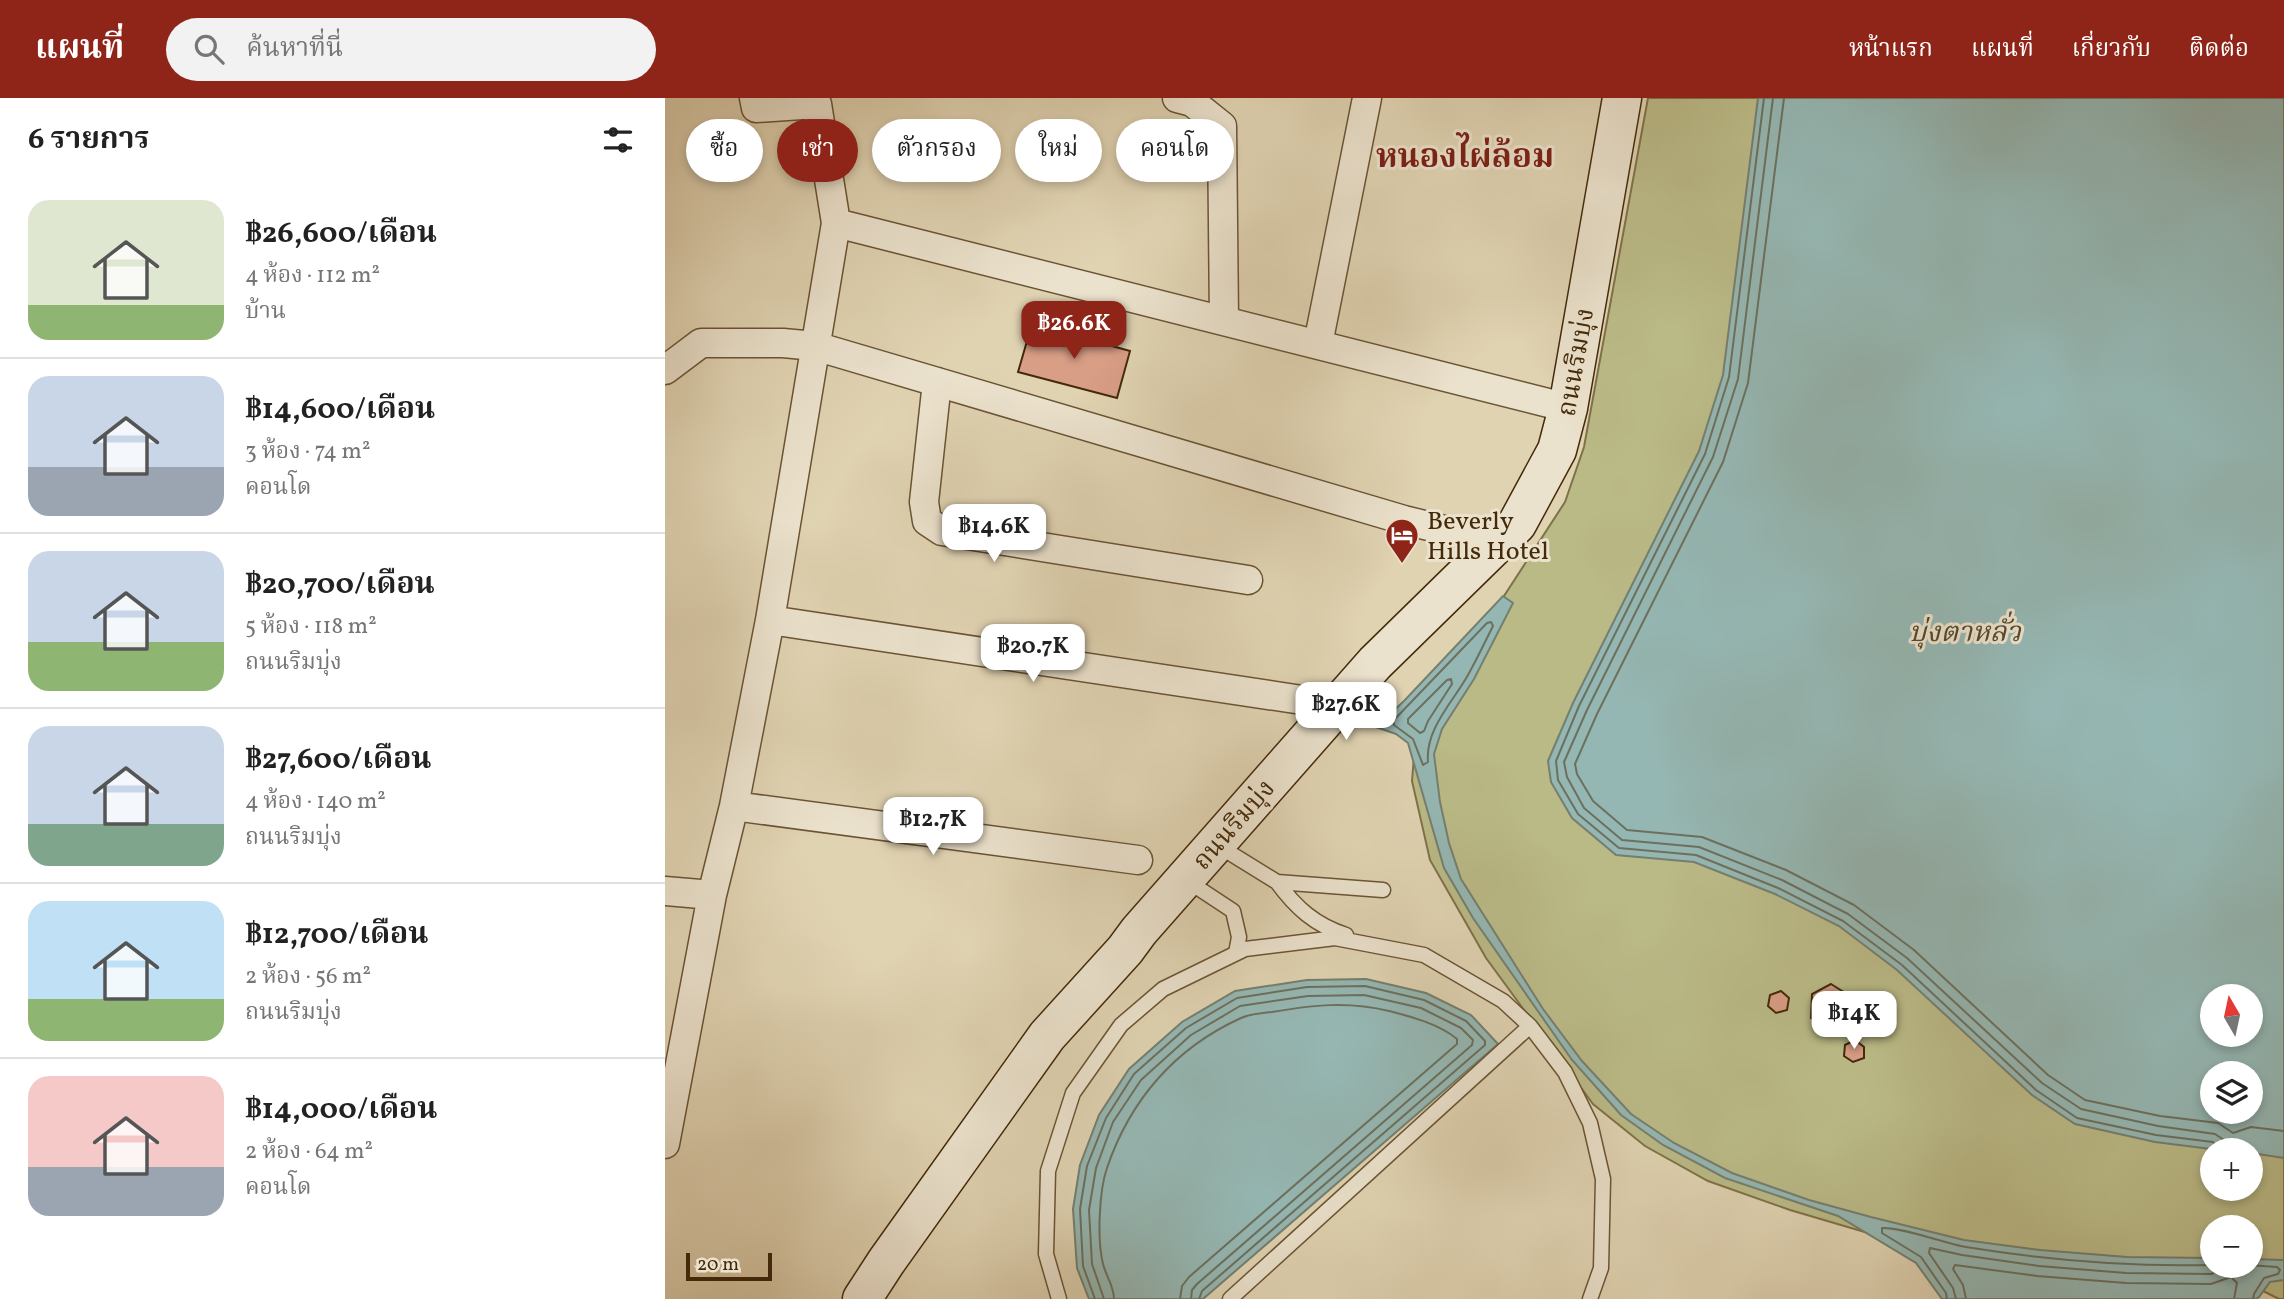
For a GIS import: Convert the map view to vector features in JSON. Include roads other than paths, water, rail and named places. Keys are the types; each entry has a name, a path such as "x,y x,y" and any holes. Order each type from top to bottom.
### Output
{"main road":[{"name":"ถนนริมบุ่ง","path":"862,1299 885,1262 1047,1036 1375,663 1517,524 1557,450 1568,408 1622,98"}],"street":[{"path":"665,1144 712,895 734,806 770,620 836,223 817,104 755,108 754,98"},
{"path":"1177,98 1192,102 1222,126 1224,320"},
{"path":"1318,344 1367,98"},
{"path":"836,223 1568,408"},
{"path":"665,370 701,343 815,346 1404,520 1497,543"},
{"path":"937,382 924,502 927,520 942,531 1248,580"},
{"path":"770,620 1302,699"},
{"path":"734,806 1138,860"},
{"path":"665,891 712,895"}],"lane":[{"path":"1216,844 1277,881 1292,902 1313,920 1333,931 1400,951"},
{"path":"1185,879 1233,911 1238,937 1235,953"},
{"path":"1277,881 1383,890"},
{"path":"1059,1299 1046,1254 1048,1171 1073,1093 1121,1025 1163,989 1235,953 1245,949 1335,938 1425,956 1503,1001 1530,1026 1565,1072 1590,1123 1603,1179 1601,1268 1590,1299"},
{"path":"1230,1299 1530,1026"}],"water":[{"name":"บุ่งตาหลั่ว","path":"1758,98 2284,98 2284,1158 2263,1155 2263,1138 2200,1138 2200,1148 2155,1142 2075,1124 2032,1095 1897,970 1839,926 1775,894 1694,862 1616,855 1572,818 1551,782 1548,761 1573,703 1699,451 1723,375"},
{"path":"1503,596 1513,603 1474,679 1442,729 1434,754 1449,843 1461,879 1543,1009 1582,1061 1631,1114 1674,1143 1732,1173 1809,1200 1964,1240 2127,1257 2200,1258 2200,1278 2263,1278 2263,1259 2284,1260 2284,1280 2270,1282 2256,1299 1942,1299 1916,1263 1838,1216 1725,1178 1663,1145 1621,1115 1572,1060 1473,918 1444,868 1408,743 1396,734 1376,727"},
{"path":"1366,979 1426,993 1471,1015 1498,1044 1203,1299 1089,1299 1077,1268 1073,1209 1080,1165 1099,1115 1129,1069 1182,1022 1235,991 1307,980"}],"place":[{"name":"Beverly Hills Hotel","path":"1402,565"}],"district":[{"name":"หนองไผ่ล้อม","path":"1465,155"}]}
